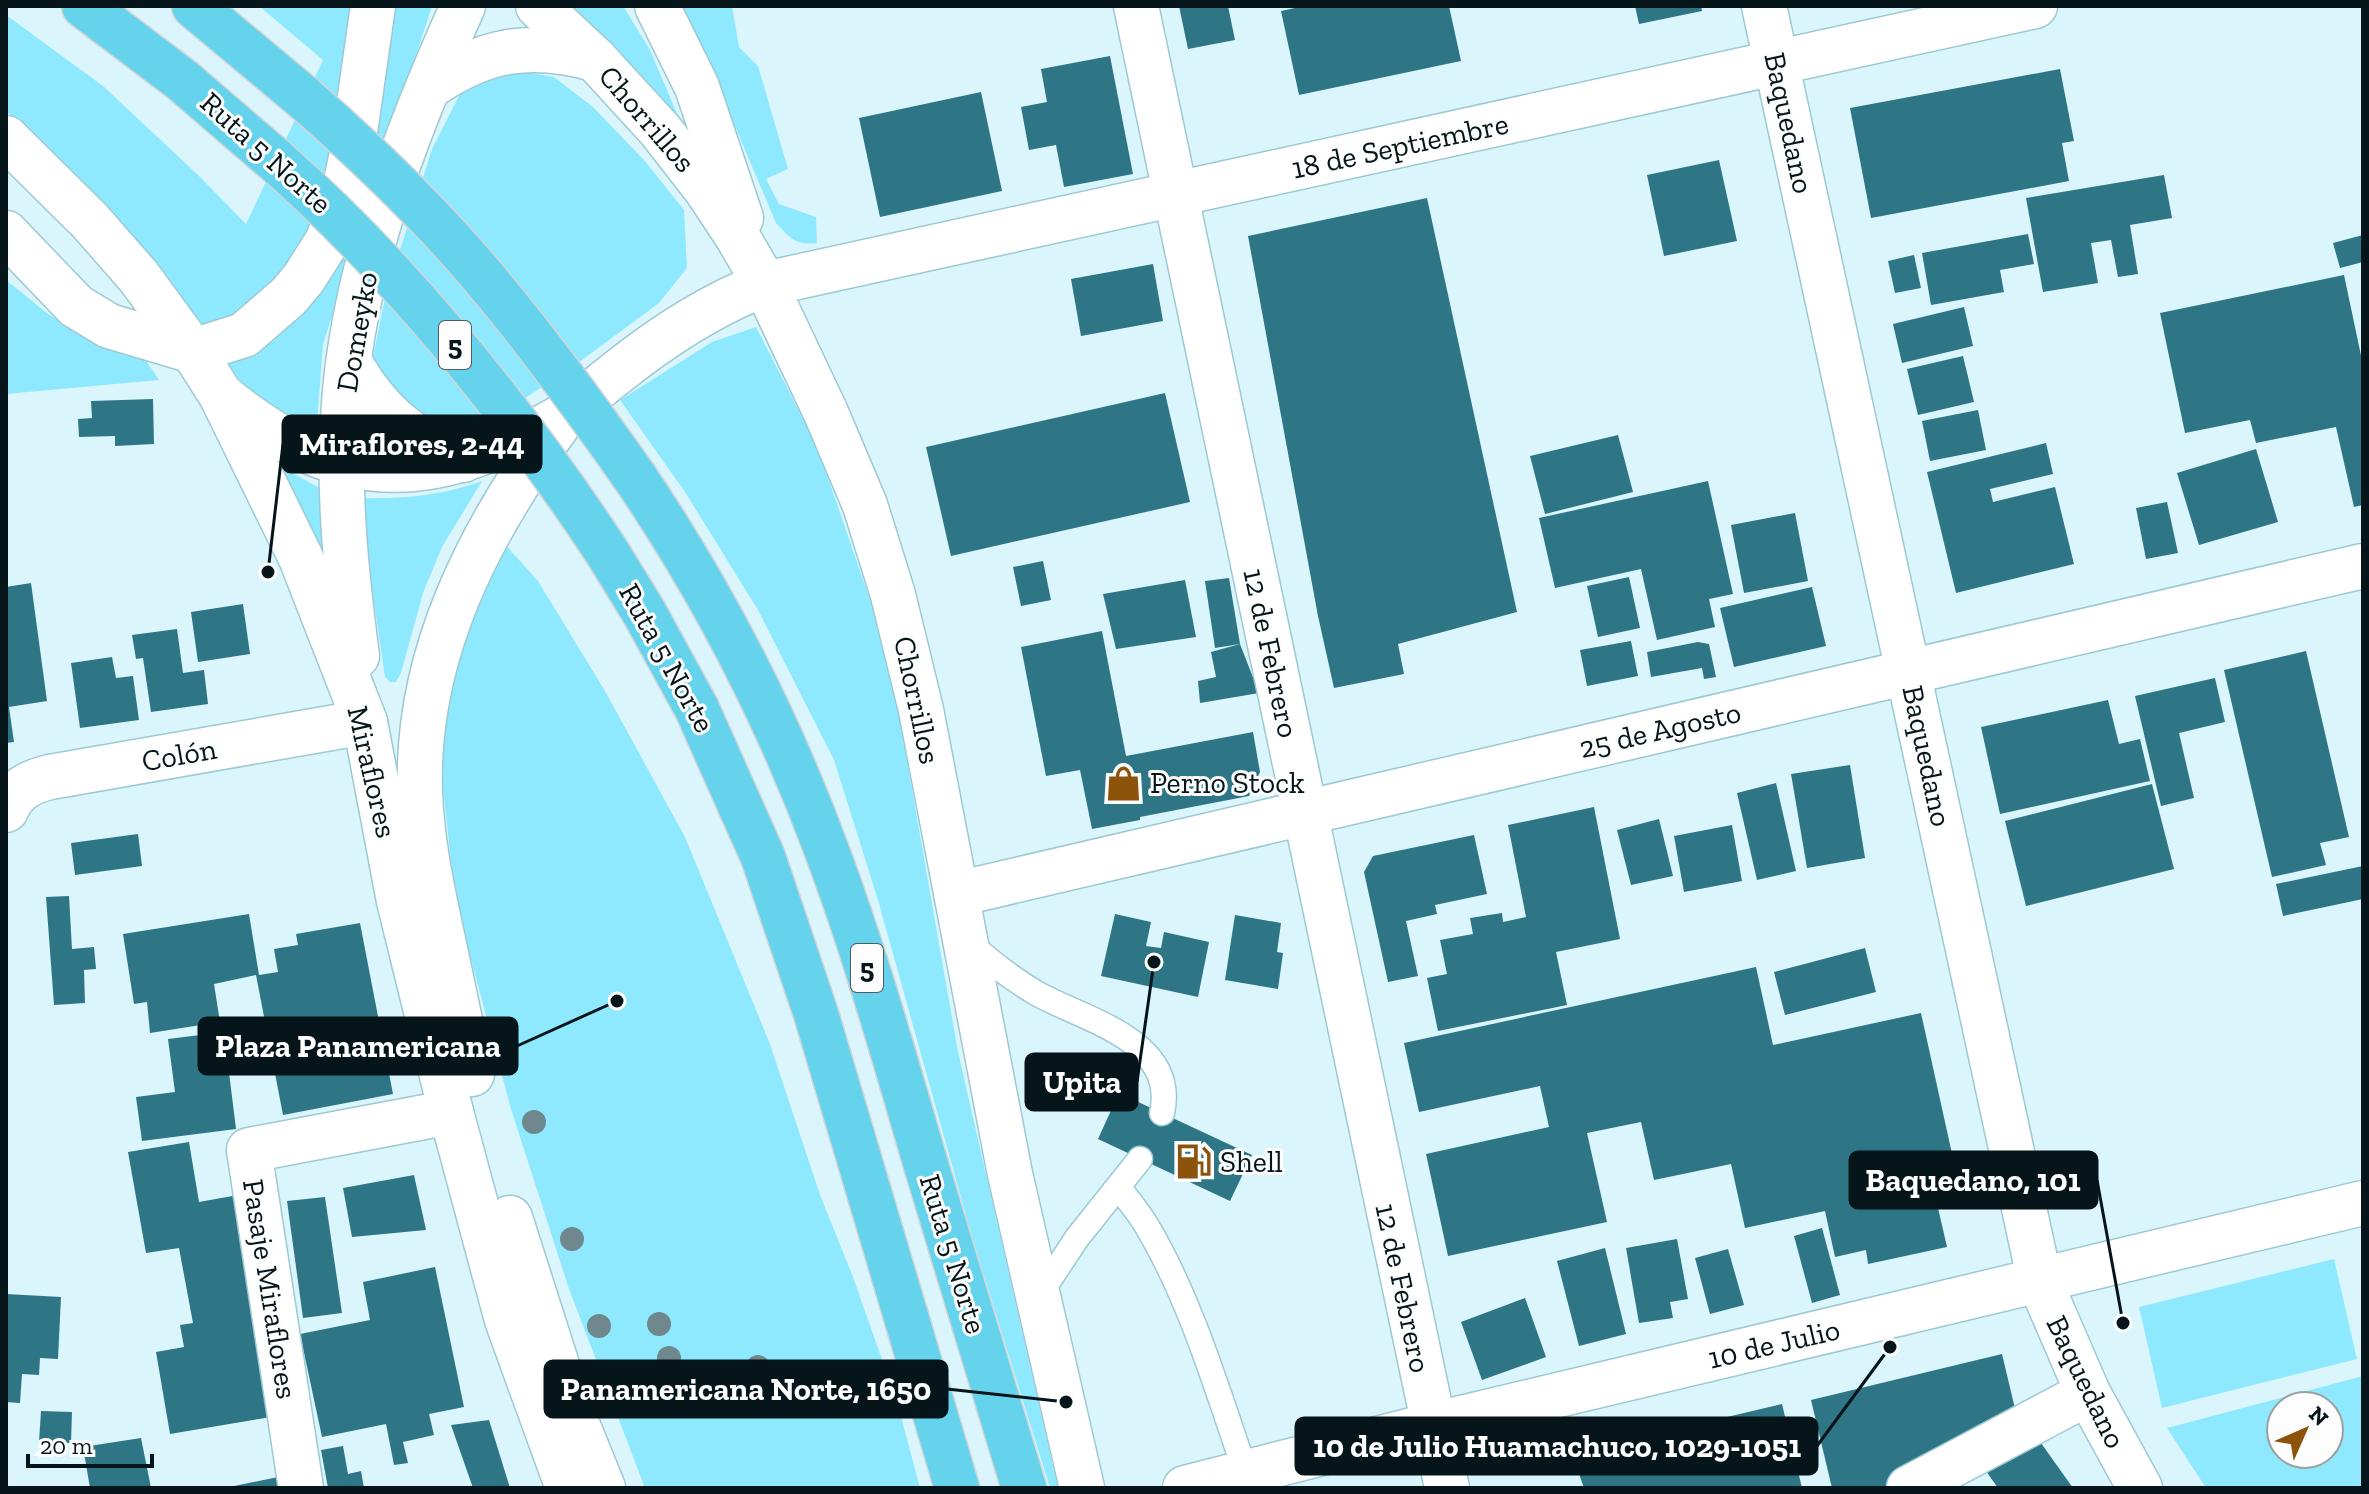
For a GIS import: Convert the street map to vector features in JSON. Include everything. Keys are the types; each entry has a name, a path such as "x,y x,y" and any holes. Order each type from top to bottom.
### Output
{"highway":[{"name":"Ruta 5 Norte","path":"84,6 182,80 327,206 366,246 475,369 535,448 607,552 645,614 697,709 763,857 825,1043 957,1488"},
{"name":"Ruta 5 Norte","path":"194,6 304,98 401,187 479,272 565,381 636,479 676,539 736,646 787,752 829,855 885,1024 1024,1488"}],"street":[{"path":"6,233 76,306 96,319 141,337 193,351 244,335 265,319 304,278 328,240 352,153 373,6"},
{"name":"Domeyko","path":"365,722 353,625 341,463 349,361 381,221 428,88 463,6"},
{"name":"Chorrillos","path":"538,6 595,59 660,130 706,189 765,284 847,460 888,580 921,710 1010,1174 1082,1488"},
{"path":"657,6 697,87 765,284"},
{"name":"12 de Febrero","path":"1136,6 1447,1488"},
{"name":"Baquedano","path":"1764,6 2040,1282 2088,1393 2140,1488"},
{"name":"18 de Septiembre","path":"567,413 681,327 710,309 765,284 2035,6"},
{"path":"428,88 463,65 508,51 549,50 595,59"},
{"name":"Miraflores","path":"6,138 100,232 139,277 193,351 221,395 301,558 365,722 399,901 451,1112 507,1320 568,1488"},
{"path":"349,361 369,393 394,421 432,448 463,460"},
{"path":"221,395 251,420 285,441 341,463 374,470 408,471 463,460 530,433 567,413"},
{"path":"567,413 496,516 461,587 442,640 429,695 420,790 433,895 501,1189 556,1365 603,1488"},
{"name":"25 de Agosto","path":"957,894 2363,566"},
{"name":"Colón","path":"6,810 18,791 32,782 50,777 365,722"},
{"name":"Pasaje Miraflores","path":"301,1488 249,1150 451,1112"},
{"name":"10 de Julio","path":"1185,1488 1432,1425 2363,1203"},
{"path":"1909,1488 2088,1393"}],"lane":[{"path":"966,940 1010,977 1060,1006 1113,1028 1134,1043 1161,1074 1165,1098 1162,1113"},
{"path":"1038,1297 1077,1238 1140,1159"},
{"path":"1119,1188 1147,1225 1168,1264 1199,1338 1246,1473"}],"shaded area":[{"path":"259,6 432,6 323,344 316,436 282,422 244,385 51,150 6,111 6,15 103,86 246,224 323,60"},
{"path":"562,6 623,6 650,50 686,135"},
{"path":"677,6 732,6 739,47 758,66 788,169 766,179 779,204 816,217 817,243 794,240 776,223 701,46"},
{"path":"521,71 554,77 593,107 644,160 684,210 687,268 659,303 574,366 504,412 425,446 395,449 365,446 367,385 386,294 432,149 459,96 488,74"},
{"path":"6,280 48,314 78,331 141,353 159,380 6,394"},
{"path":"756,327 817,446 888,652 958,1052 1058,1488 1050,1488 972,1237 878,900 834,760 758,610 685,492 620,400 712,342"},
{"path":"278,465 323,490 329,578"},
{"path":"482,481 442,547 423,593 401,673 396,682 390,682 385,677 359,498 422,496"},
{"path":"502,541 538,581 605,691 685,837 770,1044 820,1195 898,1405 920,1488 645,1488 569,1289 511,1109 467,944 452,870 439,751 465,634"},
{"path":"2334,1259 2357,1359 2162,1408 2139,1307"},
{"path":"2363,1376 2363,1488 2206,1488 2167,1428 2265,1402 2265,1470 2345,1470 2345,1390 2310,1390"}],"building":[{"path":"1179,6 1228,6 1235,40 1188,49"},
{"path":"1304,6 1449,6 1461,61 1299,95 1281,11"},
{"path":"1635,6 1701,6 1702,11 1639,24"},
{"path":"1110,56 1133,174 1064,187 1056,145 1029,150 1021,107 1047,102 1041,69"},
{"path":"2060,69 2074,141 2062,143 2069,181 1871,218 1850,108"},
{"path":"981,92 1002,191 880,217 859,118"},
{"path":"1719,160 1737,241 1664,256 1647,175"},
{"path":"2164,175 2172,218 2130,225 2138,274 2118,277 2111,240 2091,243 2098,283 2043,292 2026,198"},
{"path":"1427,198 1517,612 1398,644 1404,674 1334,688 1248,236"},
{"path":"2028,234 2034,264 2000,270 2004,292 1931,305 1922,253"},
{"path":"2363,235 2363,262 2340,268 2333,243"},
{"path":"1914,255 1921,288 1895,293 1888,261"},
{"path":"1153,264 1163,321 1081,336 1071,279"},
{"path":"2344,275 2363,365 2363,505 2354,507 2336,427 2256,443 2250,420 2185,433 2160,313"},
{"path":"1964,307 1973,346 1902,363 1893,324"},
{"path":"1963,356 1974,402 1918,415 1907,369"},
{"path":"1165,393 1190,502 951,556 926,447"},
{"path":"153,399 154,444 115,446 115,436 79,437 78,419 92,418 91,401"},
{"path":"1978,410 1986,450 1930,461 1922,421"},
{"path":"1618,435 1633,492 1545,514 1530,456"},
{"path":"2046,443 2053,474 1990,489 1993,502 2055,487 2074,564 1956,593 1927,472"},
{"path":"2256,449 2278,522 2199,545 2177,473"},
{"path":"1708,481 1733,594 1709,599 1715,627 1657,640 1641,569 1555,588 1539,518"},
{"path":"2167,502 2178,553 2146,559 2136,508"},
{"path":"1795,513 1808,581 1744,593 1731,525"},
{"path":"1043,561 1051,600 1021,606 1013,567"},
{"path":"1629,577 1640,628 1598,637 1587,586"},
{"path":"1229,578 1240,644 1215,648 1205,581"},
{"path":"1185,580 1196,637 1116,649 1103,594"},
{"path":"31,583 47,701 9,707 14,742 6,743 6,587"},
{"path":"1812,587 1826,646 1734,667 1720,608"},
{"path":"243,604 250,654 198,662 191,612"},
{"path":"177,629 183,673 204,670 208,704 151,712 143,658 136,659 132,635"},
{"path":"1102,631 1126,756 1253,732 1260,772 1249,796 1092,829 1080,770 1046,776 1021,647"},
{"path":"1631,641 1638,676 1587,686 1580,650"},
{"path":"1698,642 1709,644 1716,677 1704,679 1702,668 1651,677 1647,652"},
{"path":"1240,644 1259,693 1200,703 1198,681 1216,677 1211,652"},
{"path":"2306,651 2349,837 2320,843 2326,865 2272,877 2224,670"},
{"path":"112,657 116,678 133,676 139,720 80,728 71,663"},
{"path":"2215,678 2225,722 2179,733 2194,798 2161,806 2135,696"},
{"path":"2108,700 2119,744 2140,739 2150,781 2000,814 1981,727"},
{"path":"1850,765 1865,858 1807,868 1791,774"},
{"path":"1776,783 1796,871 1757,880 1737,793"},
{"path":"2152,784 2174,869 2026,906 2005,821"},
{"path":"1594,807 1620,939 1556,952 1567,1005 1438,1031 1427,978 1447,974 1440,940 1473,934 1470,918 1502,913 1503,922 1526,917 1508,825"},
{"path":"1659,819 1673,876 1631,885 1617,830"},
{"path":"1732,825 1742,881 1684,892 1674,836"},
{"path":"138,834 142,866 75,875 71,843"},
{"path":"1474,835 1487,894 1435,905 1437,914 1406,921 1418,976 1388,982 1364,872 1373,856"},
{"path":"2363,866 2363,899 2283,916 2276,884"},
{"path":"69,896 72,949 94,947 96,969 84,970 85,1003 54,1005 46,897"},
{"path":"249,914 259,975 278,972 274,949 298,945 296,934 360,923 393,1094 283,1115 256,975 214,984 220,1022 150,1033 147,1002 134,1004 123,934"},
{"path":"1115,914 1151,922 1146,946 1161,948 1164,932 1209,942 1198,997 1101,976"},
{"path":"1235,915 1281,923 1277,952 1283,953 1278,989 1225,980"},
{"path":"1865,948 1876,992 1785,1015 1774,972"},
{"path":"1756,967 1773,1045 1921,1013 1958,1181 1933,1186 1947,1247 1868,1264 1866,1250 1835,1257 1825,1211 1745,1228 1731,1164 1654,1180 1641,1122 1587,1133 1607,1222 1448,1256 1426,1154 1549,1127 1540,1086 1419,1112 1404,1043"},
{"path":"224,1032 236,1129 142,1141 136,1097 175,1092 168,1039"},
{"path":"1119,1093 1252,1155 1230,1201 1098,1139"},
{"path":"189,1142 199,1202 238,1195 277,1416 170,1434 156,1352 184,1347 180,1325 193,1323 179,1248 146,1253 128,1152"},
{"path":"414,1175 426,1230 352,1237 343,1188"},
{"path":"325,1197 342,1313 303,1318 287,1201"},
{"path":"1822,1228 1840,1295 1812,1303 1794,1236"},
{"path":"1677,1239 1688,1299 1670,1302 1673,1318 1639,1323 1626,1248"},
{"path":"1605,1248 1626,1334 1579,1346 1557,1261"},
{"path":"1728,1249 1744,1305 1710,1314 1695,1258"},
{"path":"435,1267 464,1407 429,1414 434,1435 403,1442 408,1463 394,1465 386,1424 322,1437 300,1334 370,1320 363,1282"},
{"path":"6,1294 61,1297 58,1359 40,1358 39,1375 22,1374 20,1403 6,1402"},
{"path":"1525,1298 1546,1357 1482,1380 1461,1322"},
{"path":"2002,1354 2017,1417 1884,1488 1832,1488 1811,1400"},
{"path":"1782,1404 1802,1488 1584,1488 1576,1465 1633,1450 1631,1441 1665,1433 1669,1454 1692,1448 1690,1439 1730,1429 1727,1417"},
{"path":"41,1411 72,1412 71,1443 39,1442"},
{"path":"489,1420 510,1488 473,1488 451,1425"},
{"path":"2036,1436 2073,1488 1998,1488 1986,1471"},
{"path":"141,1438 151,1488 90,1488 83,1447"},
{"path":"343,1446 348,1474 361,1471 364,1488 328,1488 321,1450"},
{"path":"283,1476 285,1488 229,1487"}],"place":[{"name":"Miraflores, 2-44","path":"268,572"},
{"name":"Perno Stock","path":"1124,783"},
{"name":"Upita","path":"1154,962"},
{"name":"Plaza Panamericana","path":"617,1001"},
{"name":"Shell","path":"1194,1162"},
{"name":"Baquedano, 101","path":"2123,1323"},
{"name":"10 de Julio Huamachuco, 1029-1051","path":"1890,1347"},
{"name":"Panamericana Norte, 1650","path":"1066,1402"}]}
